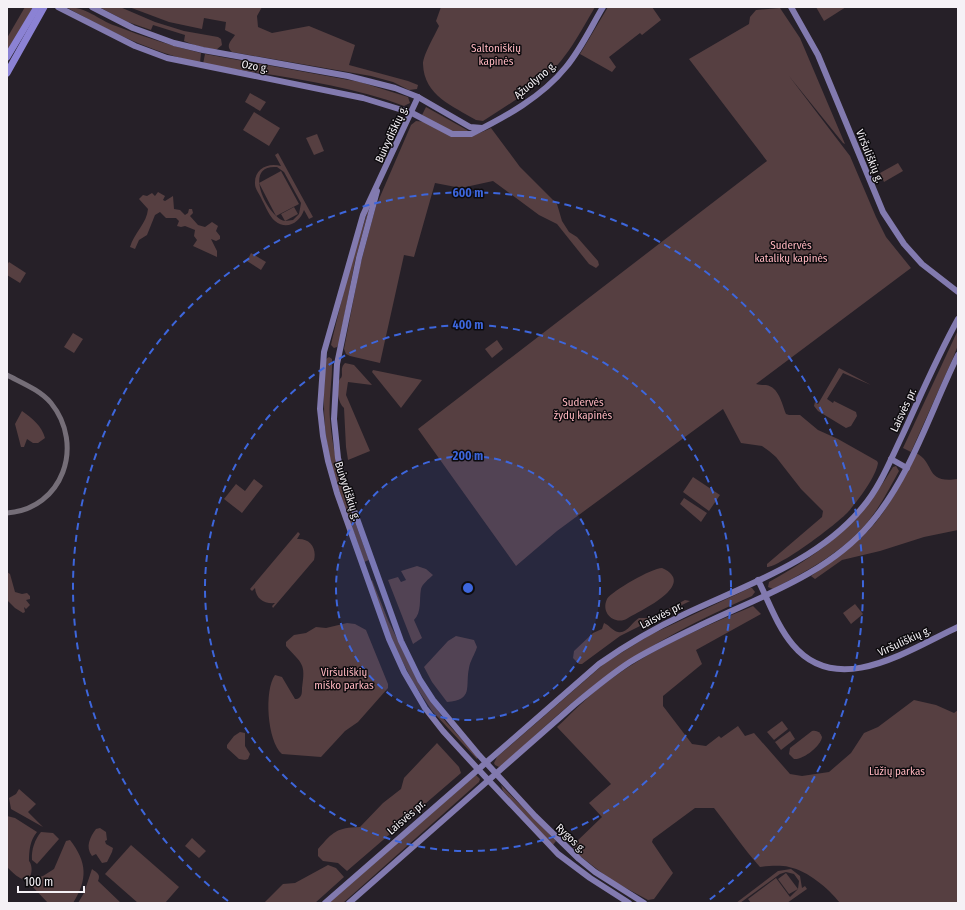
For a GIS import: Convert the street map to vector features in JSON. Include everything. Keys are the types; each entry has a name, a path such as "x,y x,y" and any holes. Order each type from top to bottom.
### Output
{"highway":[{"path":"7,57 37,7"},
{"path":"7,73 44,7"}],"main road":[{"name":"Ozo g.","path":"58,7 135,46 167,58 201,66 333,91 412,113 452,134"},
{"name":"Ozo g.","path":"92,7 133,28 174,43 203,50 348,76 395,88 418,97 470,127 483,128"},
{"name":"Ąžuolyno g.","path":"452,134 471,134 538,94 558,76 576,53 603,7"},
{"name":"Viršuliškių g.","path":"791,7 818,55 883,212 904,244 922,264 958,292"},
{"name":"Buivydiškių g.","path":"418,97 412,113 363,215 324,352 320,409 323,436 337,493 394,652 412,687 426,708 488,780"},
{"name":"Buivydiškių g.","path":"381,178 359,258 337,364 334,410 338,458 346,488 401,641 420,680 433,700 496,774"},
{"name":"Laisvės pr.","path":"325,903 566,690 599,664 616,652 684,614 758,580 811,552 838,532 863,507 891,459 958,319"},
{"path":"349,903 574,705 630,662 696,627 766,596 822,565 858,537 880,512 907,468 958,356"},
{"path":"891,459 907,468"},
{"name":"Viršuliškių g.","path":"758,580 779,624 796,648 815,662 835,668 856,668 890,660 958,627"},
{"name":"Rygos g.","path":"496,774 547,828 579,859 644,903"},
{"name":"Rygos g.","path":"488,780 558,854 590,878 629,903"}],"street":[{"path":"7,375 35,390 50,403 65,429 68,450 67,461 61,478 47,496 31,507 7,513"}],"green space":[{"path":"25,7 33,7 7,53 7,38"},
{"path":"66,7 86,11 109,23 137,34 201,53 200,63 147,47"},
{"path":"99,7 120,7 155,22 184,31 218,37 221,39 222,45 216,50 194,45 184,41 185,35 153,25 151,30 128,22"},
{"path":"129,7 262,7 257,16 258,27 272,33 309,26 355,45 349,65 408,81 418,85 417,89 409,90 393,82 371,76 232,52 229,46 230,41 235,35 225,30 226,22 204,18 202,29 169,22"},
{"name":"Saltoniškių kapinės","path":"441,7 595,7 565,56 550,73 527,92 483,121 476,120 449,105 434,92 428,84 423,64 427,50 439,26 436,21"},
{"path":"608,7 652,7 661,20 642,35 640,33 609,57 616,67 612,72 580,54"},
{"path":"816,7 846,7 824,21"},
{"path":"780,8 800,38 845,144 789,76 850,156 886,237 911,268 756,384 770,386 777,392 786,414 800,415 818,430 838,439 877,461 877,469 861,496 842,518 795,553 774,565 767,567 767,564 822,517 823,511 801,489 776,457 769,451 762,446 741,443 723,409 557,531 516,566 418,429 767,161 689,59 749,24 750,17 756,10"},
{"path":"205,54 360,82 408,97 410,103 404,106 356,91 279,76 203,64"},
{"path":"250,93 266,102 260,111 245,102"},
{"path":"426,107 468,131 450,131 422,115"},
{"path":"254,112 280,128 269,146 243,130"},
{"path":"416,121 426,123 449,135 462,137 491,128 520,167 557,204 562,221 569,232 577,237 598,261 599,265 596,268 589,264 557,224 539,215 493,181 461,188 435,183 414,257 404,255 380,363 350,356 346,354 344,349 360,266 376,206 411,125"},
{"path":"317,134 324,151 314,155 306,138"},
{"path":"278,153 313,217 309,219 304,210 299,218 292,224 284,225 275,221 269,214 256,188 255,179 259,171 267,166 281,166 275,155","holes":["277,167 284,172 301,203 299,214 293,220 285,221 278,218 266,202 261,192 259,182 261,174 266,168"]},
{"path":"898,163 903,171 884,182 880,173"},
{"path":"281,171 299,204 276,216 259,183"},
{"path":"158,192 165,196 163,200 165,201 173,196 174,209 180,210 185,215 188,213 189,209 192,209 193,213 190,216 198,225 205,227 212,222 218,226 216,231 220,236 220,239 216,241 211,239 217,251 217,257 193,246 197,240 194,236 195,230 185,226 177,226 179,221 176,218 166,218 160,212 155,215 147,235 139,240 135,249 130,247 145,219 148,209 139,199 143,195 147,196 152,193 155,196"},
{"path":"372,198 355,261 339,343 337,347 334,348 331,345 349,270"},
{"path":"294,207 298,214 285,221 281,214"},
{"path":"251,253 266,262 261,270 247,261"},
{"path":"9,262 26,273 20,283 7,275 7,265"},
{"path":"958,330 958,345 953,358 911,452 903,448"},
{"path":"73,333 83,339 74,353 64,347"},
{"path":"497,340 503,349 492,358 485,349"},
{"path":"329,357 332,359 330,420 335,456 356,526 369,560 364,562 335,478 327,444 324,418 324,393 326,359"},
{"path":"345,363 354,365 372,385 348,382 346,395 370,451 348,460 344,408 340,403 338,392 338,384 342,375 342,367"},
{"path":"839,368 871,385 843,373 827,399 856,412 857,416 851,426 846,428 818,411 814,406 815,402 818,404"},
{"path":"373,370 422,380 401,408 372,372"},
{"path":"22,411 33,419 39,426 45,438 38,443 33,443 27,439 24,447 21,447 15,424"},
{"path":"916,453 922,457 935,476 947,480 958,479 958,530 924,537 880,551 842,560 815,579 811,576 854,545 876,522 893,497"},
{"path":"896,466 899,471 884,499 870,519 855,535 834,553 810,569 773,589 768,587 769,582 808,559 840,534 867,505 893,467"},
{"path":"693,477 720,495 709,511 683,492"},
{"path":"254,479 263,486 242,513 224,499 236,484 245,491"},
{"path":"684,498 707,513 701,522 680,504"},
{"path":"298,532 300,534 297,539 306,540 312,545 315,556 314,560 273,608 272,606 275,603 264,602 257,595 255,588 252,591 250,589"},
{"path":"417,566 426,569 433,575 424,583 421,589 419,609 417,617 414,620 422,638 413,644 388,580 398,577 401,582 406,580 401,571"},
{"path":"662,568 671,574 674,581 671,589 664,596 623,620 619,621 607,614 605,604 610,595 642,576"},
{"path":"7,572 10,574 15,592 22,594 27,593 30,596 30,599 26,600 30,605 26,609 24,607 25,612 23,613 7,600"},
{"path":"372,580 388,620 419,684 446,722 478,757 477,759 432,711 413,682 393,643 371,581"},
{"path":"752,588 755,592 752,596 678,632 625,663 568,706 504,764 499,767 495,765 494,763 497,757 605,663 650,635"},
{"path":"685,600 690,601 620,636 582,664 579,664 573,658 574,651 593,633 602,629 604,623 616,631 621,632 627,630 639,618 651,618"},
{"path":"855,604 863,614 851,624 843,613"},
{"name":"Lūžių parkas","path":"753,606 761,614 696,650 702,664 663,696 663,706 692,744 706,746 719,736 721,738 738,726 745,736 754,733 790,774 802,776 829,772 851,753 864,733 878,727 914,700 936,705 954,713 958,710 958,903 840,903 824,886 803,872 786,866 760,867 714,808 695,808 653,839 652,842 673,873 654,899 648,900 611,880 575,852 573,845 602,817 589,803 611,784 557,727 597,690 645,657 680,638"},
{"name":"Viršuliškių miško parkas","path":"347,623 355,624 366,630 388,684 388,688 358,722 345,731 321,757 282,754 273,738 270,727 268,703 269,692 275,675 282,677 295,699 297,699 301,695 303,673 302,664 286,646 286,642 294,635 306,633 316,627 326,628"},
{"path":"456,636 474,640 477,647 470,665 467,691 465,695 456,701 447,702 432,682 424,667 448,641"},
{"path":"782,721 788,729 774,740 767,732"},
{"path":"790,731 795,739 781,750 775,742"},
{"path":"812,731 817,731 821,735 821,741 807,755 794,759 789,754 790,748"},
{"path":"240,732 245,733 245,746 250,754 248,759 245,760 239,759 227,748 227,745 234,736"},
{"path":"437,743 459,767 461,773 347,871 338,863 323,861 318,856 318,849 332,834 346,828 360,827 383,803 401,789 404,778"},
{"path":"476,775 480,779 479,782 343,903 329,903"},
{"path":"501,785 556,841 553,845 503,791"},
{"path":"19,789 36,804 28,812 43,827 11,809 9,798 16,794"},
{"path":"7,816 15,818 37,832 31,842 29,861 32,870 31,874 28,879 25,880 18,877 7,867"},
{"path":"100,828 106,832 106,844 113,848 107,862 102,863 96,854 92,856 89,849 90,839 96,829"},
{"path":"41,832 53,833 59,839 37,864 32,860 32,852 35,841"},
{"path":"192,838 206,851 199,858 185,846"},
{"path":"70,840 80,856 84,871 81,886 73,903 48,903 30,884 29,880 43,876 54,869 66,841"},
{"path":"131,845 179,887 165,903 138,903 105,874"},
{"path":"328,865 336,868 344,877 315,903 264,903 283,884 295,883"},
{"path":"92,869 99,875 98,881 121,903 78,903 84,893"},
{"path":"791,869 800,876 802,888 805,886 807,889 787,903 751,903 748,899 776,878 790,897 798,889 799,881 794,874 786,872 780,874 740,903 736,903 778,871"},
{"path":"786,873 798,889 789,894 778,879"}],"park label":[{"name":"Sudervės katalikų kapinės","path":"791,251"},
{"name":"Sudervės žydų kapinės","path":"583,408"}]}
